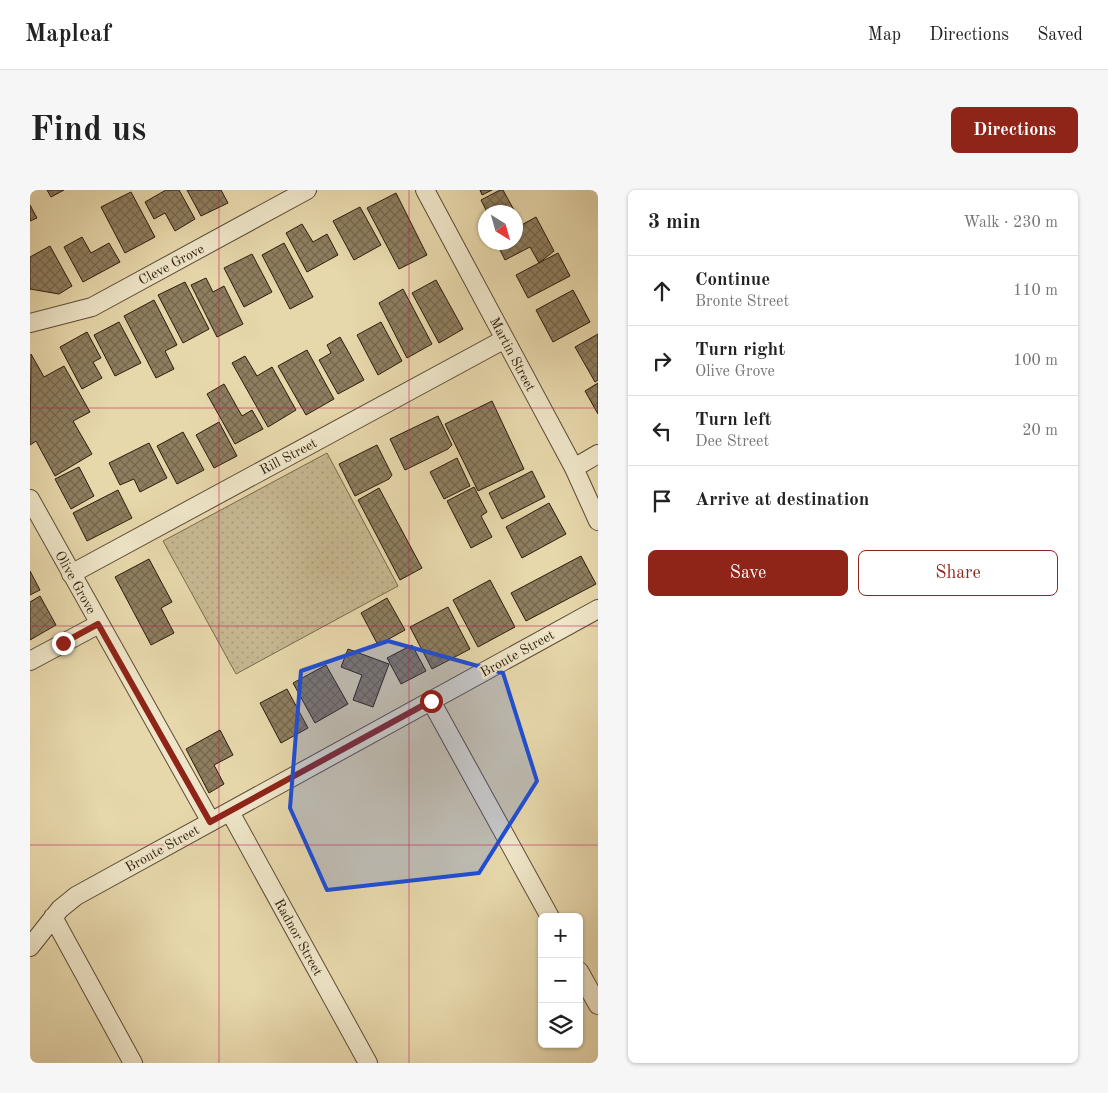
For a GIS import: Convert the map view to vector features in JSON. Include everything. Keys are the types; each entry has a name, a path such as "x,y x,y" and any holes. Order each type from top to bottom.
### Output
{"street":[{"name":"Cleve Grove","path":"30,323 92,307 307,190"},
{"name":"Martin Street","path":"425,190 574,468 598,520"},
{"name":"Rill Street","path":"71,574 505,339"},
{"path":"574,468 598,454"},
{"name":"Olive Grove","path":"30,499 210,822"},
{"name":"Bronte Street","path":"30,946 53,917 76,896 598,609"},
{"path":"30,661 98,624"},
{"path":"431,701 548,913"},
{"name":"Radnor Street","path":"230,812 368,1063"},
{"path":"53,917 132,1063"},
{"path":"583,978 598,1005"}],"highlighted area":[{"path":"388,641 503,673 537,781 479,873 327,890 290,808 301,671"}],"shaded area":[{"path":"327,453 398,586 236,674 163,541"}],"building":[{"path":"47,190 64,190 51,197"},
{"path":"166,190 179,190 195,219 175,231 165,213 154,219 145,202"},
{"path":"187,190 221,190 228,203 201,216"},
{"path":"480,190 492,190 482,195"},
{"path":"503,190 511,205 484,205 481,200"},
{"path":"131,192 155,237 125,253 101,207"},
{"path":"396,193 427,255 399,269 367,208"},
{"path":"30,205 37,218 30,221"},
{"path":"360,207 381,245 354,260 333,221"},
{"path":"536,217 554,251 539,263 530,247 505,260 500,250 523,250 523,224"},
{"path":"302,224 313,242 327,234 338,255 307,272 286,233"},
{"path":"82,237 91,253 109,243 120,262 83,282 64,247"},
{"path":"284,243 313,297 290,309 262,255"},
{"path":"50,246 72,286 59,294 30,289 30,257"},
{"path":"558,253 570,276 528,298 516,275"},
{"path":"252,254 272,292 244,307 224,268"},
{"path":"206,278 213,292 224,286 243,324 217,337 191,285"},
{"path":"436,280 463,329 439,343 412,293"},
{"path":"185,282 209,329 183,343 158,295"},
{"path":"403,289 432,344 407,358 379,303"},
{"path":"573,290 590,322 553,342 536,310"},
{"path":"154,300 177,345 165,351 174,369 156,378 124,316"},
{"path":"119,322 141,363 115,376 94,335"},
{"path":"381,322 402,361 378,375 357,335"},
{"path":"87,332 101,358 93,362 102,378 82,389 60,347"},
{"path":"598,334 598,380 595,382 575,347"},
{"path":"340,337 364,380 338,394 319,360 331,353 327,345"},
{"path":"307,350 334,399 306,415 278,366"},
{"path":"31,354 44,377 64,366 90,412 73,421 92,454 55,476 36,441 30,445"},
{"path":"245,356 257,376 272,367 296,410 268,427 232,363"},
{"path":"598,383 598,414 585,391"},
{"path":"224,384 242,416 252,410 263,429 235,444 207,394"},
{"path":"492,401 524,469 478,491 445,424"},
{"path":"438,416 452,445 448,449 405,470 390,439"},
{"path":"219,422 237,456 214,468 196,435"},
{"path":"183,432 204,470 177,484 157,446"},
{"path":"149,443 167,478 140,492 134,479 120,485 109,463"},
{"path":"377,445 392,475 389,479 355,496 339,464"},
{"path":"457,458 470,486 444,499 430,472"},
{"path":"79,467 94,496 71,509 55,479"},
{"path":"532,471 545,497 502,519 489,493"},
{"path":"474,487 487,512 481,516 492,537 471,548 447,501"},
{"path":"379,488 422,568 400,580 358,500"},
{"path":"118,490 132,518 87,541 73,513"},
{"path":"549,503 566,534 522,558 506,527"},
{"path":"581,556 596,584 526,621 511,593"},
{"path":"149,559 172,602 161,608 174,633 151,645 115,577"},
{"path":"30,571 40,590 30,595"},
{"path":"490,580 515,627 478,647 453,600"},
{"path":"40,596 56,625 30,640 30,602"},
{"path":"387,598 405,630 378,645 361,613"},
{"path":"448,607 470,649 432,669 410,627"},
{"path":"412,645 426,671 401,684 387,658"},
{"path":"348,649 389,664 373,707 353,700 362,675 341,667"},
{"path":"326,665 348,704 315,723 293,683"},
{"path":"287,689 308,728 281,743 260,703"},
{"path":"220,730 233,755 214,765 224,784 209,793 186,749"}],"route":[{"path":"63,643 98,624 210,822 431,701"}]}
